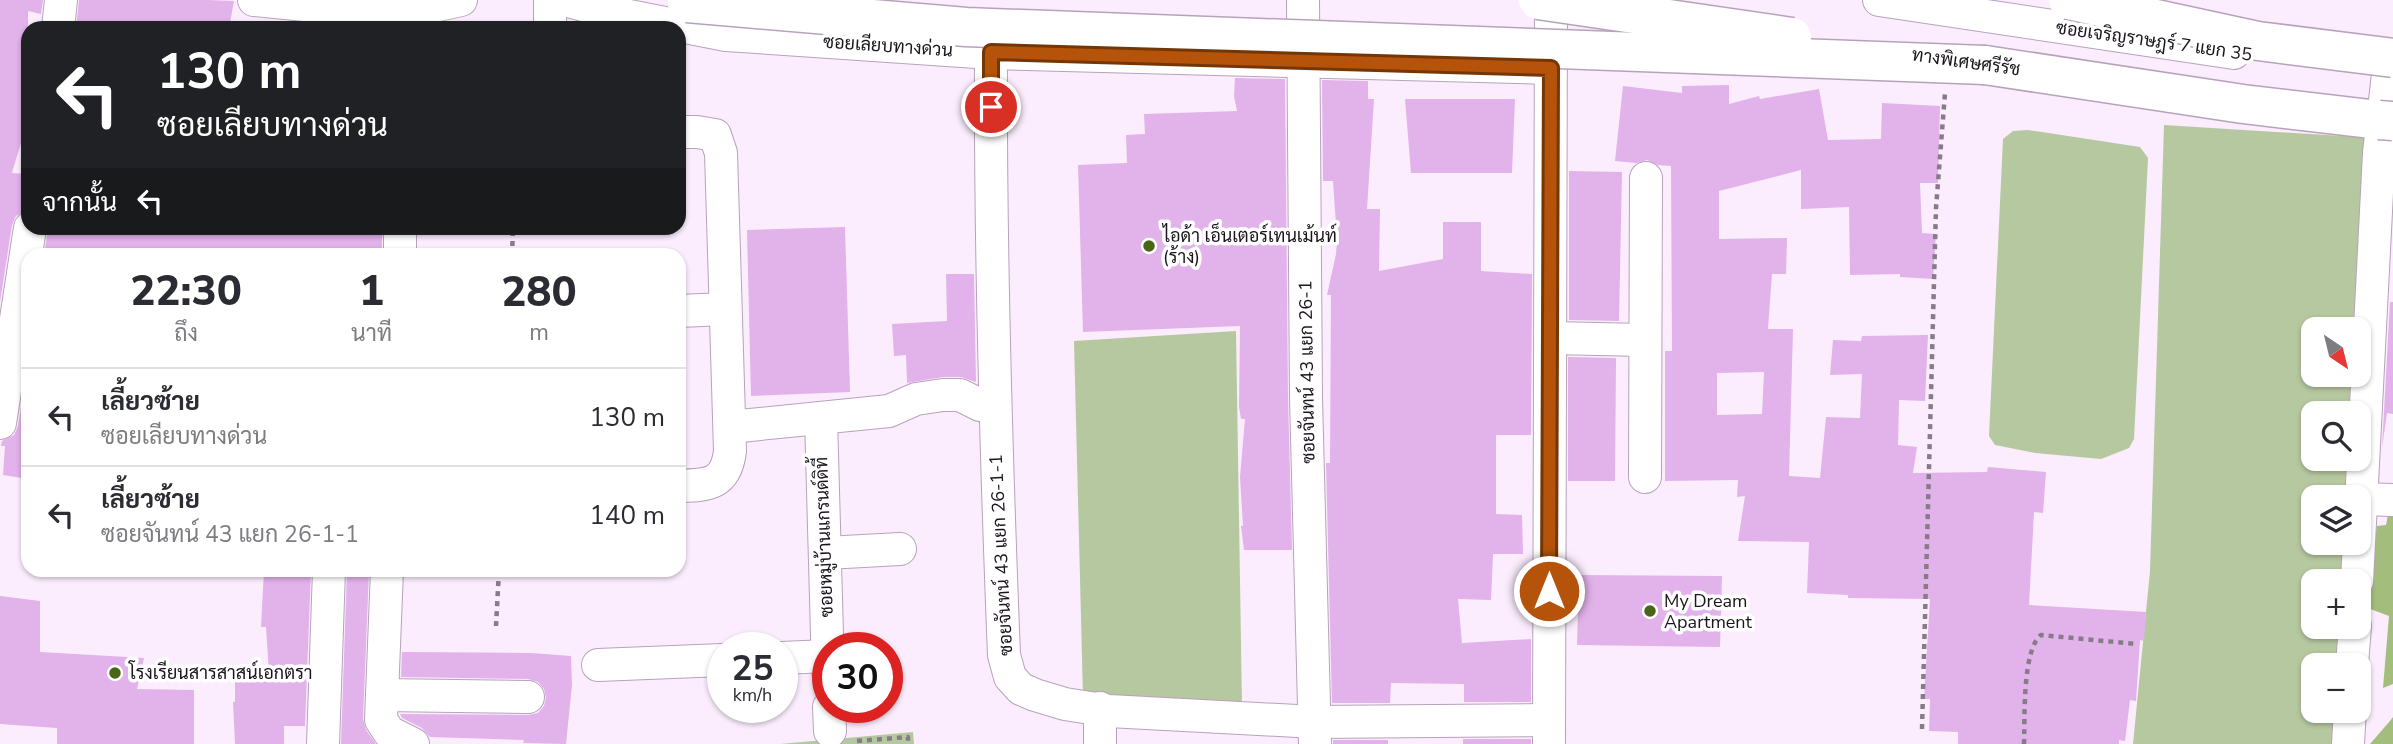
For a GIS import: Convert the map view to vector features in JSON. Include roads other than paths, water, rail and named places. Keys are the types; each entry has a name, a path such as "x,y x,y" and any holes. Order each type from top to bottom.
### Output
{"highway":[{"name":"ทางพิเศษศรีรัช","path":"1538,0 2244,104 2393,121"},
{"path":"2068,0 2390,66"},
{"path":"681,1 979,28 1985,65"}],"street":[{"path":"59,21 61,0"},
{"path":"254,0 402,17 461,0"},
{"path":"550,0 550,21"},
{"name":"ซอยเลียบทางด่วน","path":"565,0 655,21"},
{"name":"ซอยจันทน์ 43 แยก 26-1","path":"1303,0 1306,398 1315,733"},
{"path":"1549,732 1552,0"},
{"name":"ซอยเจริญราษฎร์ 7 แยก 35","path":"1879,0 1951,6 2390,66"},
{"name":"ซอยเลียบทางด่วน","path":"686,27 726,35 991,52 1551,68"},
{"path":"2363,485 2379,153 2393,34"},
{"name":"ซอยจันทน์ 43 แยก 26-1-1","path":"991,52 987,404 1004,655 1010,677 1021,689 1065,704 1315,733 1549,732"},
{"path":"686,132 715,135 721,153 730,427 730,452 724,474 709,485 686,486"},
{"path":"1645,477 1646,178"},
{"path":"0,423 21,286"},
{"path":"686,311 725,309"},
{"path":"1550,338 1644,340"},
{"path":"730,427 889,411 918,418 949,417 987,404"},
{"name":"ซอยหมู่บ้านแกรนด์ดิที้","path":"821,418 827,632"},
{"path":"2371,499 2393,500"},
{"path":"826,554 900,549"},
{"path":"323,744 329,577"},
{"path":"387,577 381,720 389,732 413,744"},
{"path":"598,666 707,661"},
{"path":"382,695 528,697"},
{"path":"1100,708 1100,744"},
{"path":"2348,744 2349,723"}],"place":[{"name":"ไอด้า เอ็นเตอร์เทนเม้นท์ (ร้าง)","path":"1149,246"},
{"name":"My Dream Apartment","path":"1650,611"},
{"name":"โรงเรียนสารสาสน์เอกตรา","path":"115,673"}]}
